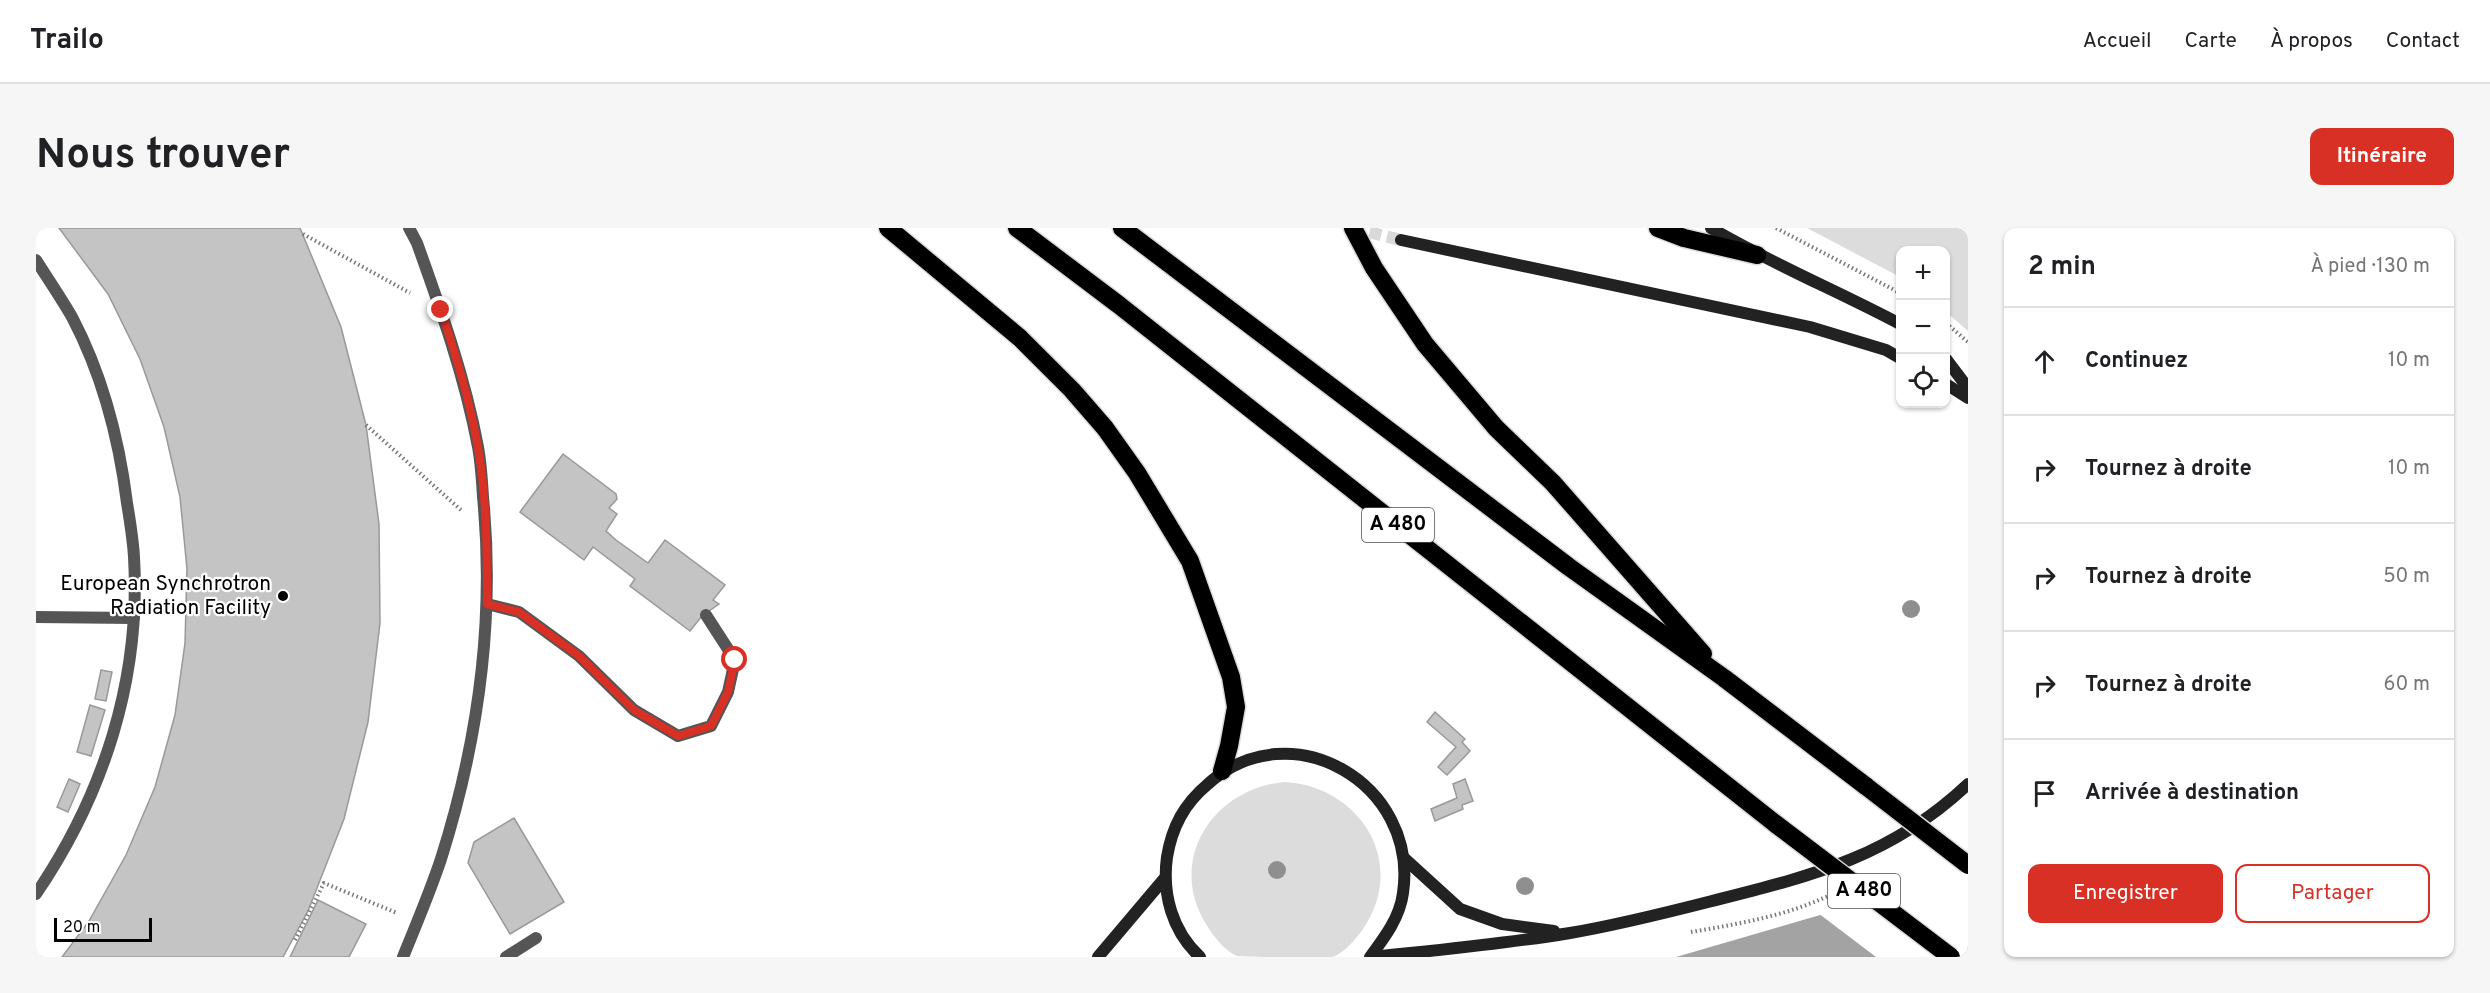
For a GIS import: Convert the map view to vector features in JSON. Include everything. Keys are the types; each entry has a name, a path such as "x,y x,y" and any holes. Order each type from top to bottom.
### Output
{"highway":[{"path":"888,228 1020,338 1072,390 1105,428 1137,473 1190,561 1232,677 1236,707 1222,771"},
{"name":"A 480","path":"1017,228 1129,312 1777,825 1951,957"},
{"path":"1122,228 1569,567 1724,678 1968,865"},
{"path":"1353,228 1374,268 1431,352 1496,428 1553,483 1724,678"},
{"path":"1658,228 1684,238 1757,255"}],"main road":[{"path":"1711,228 1757,255 1855,300 1896,322"},
{"path":"1401,240 1810,327 1886,350 1896,356"},
{"path":"1950,364 1968,388"},
{"path":"1950,387 1968,398"},
{"path":"1200,957 1190,948 1171,915 1164,879 1170,837 1190,799 1222,771 1259,756 1299,754 1337,765 1369,788 1392,820 1404,858 1403,894 1392,928 1371,957"},
{"path":"1371,957 1454,949 1570,933 1634,920 1817,873 1866,854 1912,830 1968,784"},
{"path":"1404,858 1460,909 1502,924 1570,933"},
{"path":"1098,957 1164,879"}],"lane":[{"path":"403,957 440,860 468,763 481,684 487,604 487,533 478,449 463,379 441,310 417,243 409,228"},
{"path":"36,260 72,318 100,383 123,464 134,556 134,618 129,668 112,740 81,820 36,894"},
{"path":"487,604 519,612 579,656 634,710 678,736 711,726 728,692 735,660 706,615"},
{"path":"36,617 134,618"},
{"path":"506,957 536,938"}],"path":[{"path":"1776,228 1896,291"},
{"path":"303,234 441,310"},
{"path":"1950,326 1968,342"},
{"path":"366,424 487,533"},
{"path":"295,940 324,883 417,921"}],"shaded area":[{"path":"1807,228 1968,228 1968,331 1950,315 1950,246 1896,246 1896,275"},
{"path":"1285,782 1312,787 1336,798 1355,813 1369,833 1378,855 1380,879 1376,904 1357,937 1333,957 1237,956 1223,946 1212,933 1195,899 1191,875 1195,852 1204,831 1218,812 1237,798 1260,787"},
{"path":"1968,872 1968,957 1676,957"}],"pier":[{"path":"1968,869 1968,957 1876,957 1818,913"}],"building":[{"name":"European Synchrotron Radiation Facility","path":"59,228 300,228 341,327 366,425 379,524 380,623 368,722 344,819 308,911 283,957 62,957 89,921 126,855 155,787 175,715 185,643 187,569 180,497 164,427 140,359 108,294"},
{"path":"563,454 616,494 617,499 609,508 617,514 606,531 616,540 648,563 665,540 725,585 713,600 719,604 702,616 690,631 630,586 635,579 593,547 584,560 520,512"},
{"path":"101,670 112,672 106,701 95,699"},
{"path":"90,705 105,710 91,756 77,752"},
{"path":"1435,712 1465,739 1462,742 1470,751 1447,775 1438,767 1456,747 1427,722"},
{"path":"69,779 80,784 68,812 57,807"},
{"path":"1465,779 1473,801 1462,805 1463,809 1435,821 1431,809 1457,798 1453,784"},
{"path":"514,818 564,902 510,934 468,863 474,842"},
{"path":"318,900 366,924 349,957 290,957"}],"tunnel":[{"path":"1352,228 1401,240"}],"place":[{"name":"European Synchrotron Radiation Facility","path":"283,596"}],"route":[{"path":"441,310 463,379 478,449 487,533 487,604 519,612 579,656 634,710 678,736 711,726 728,692 735,660"}]}
